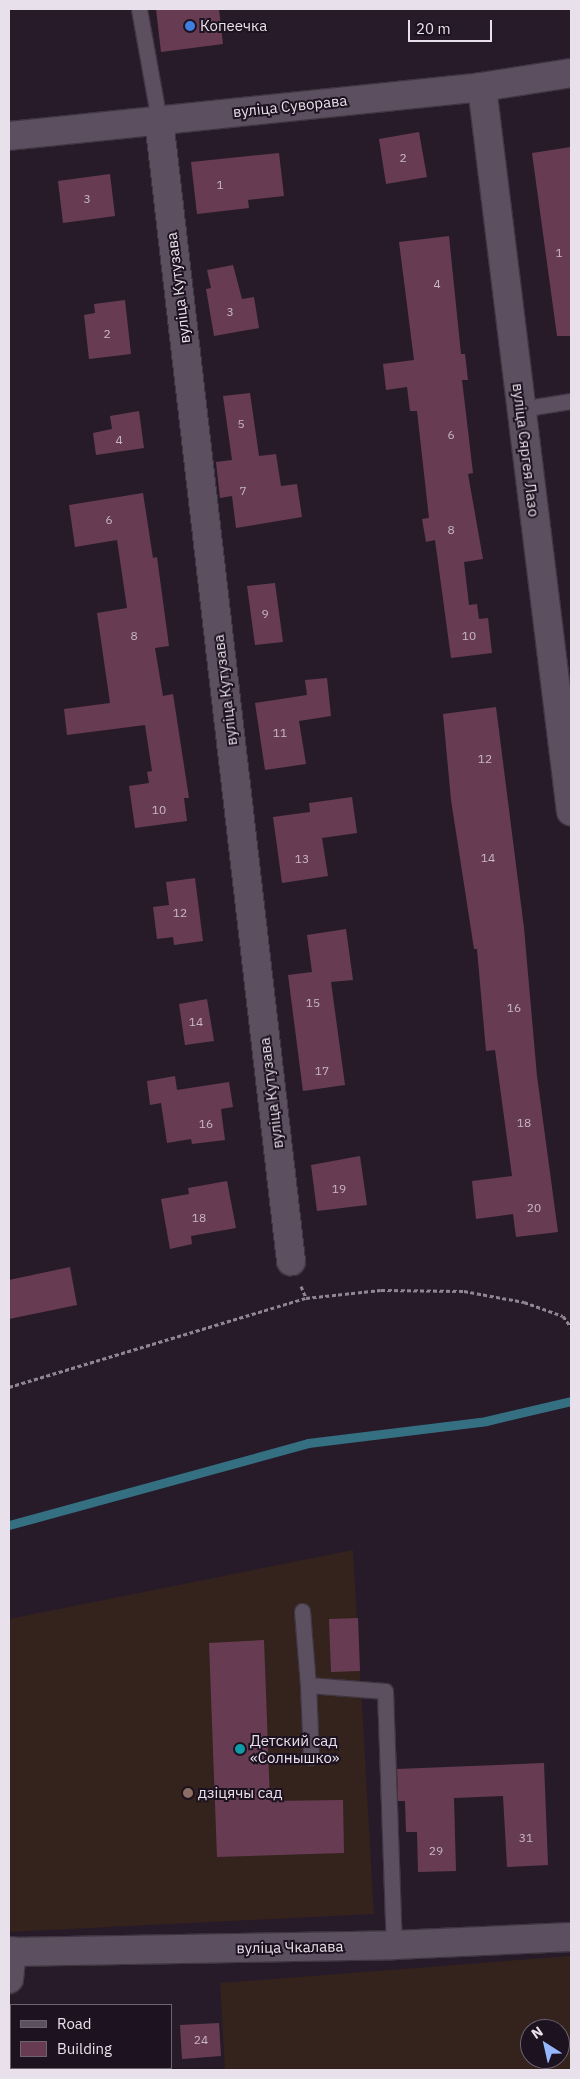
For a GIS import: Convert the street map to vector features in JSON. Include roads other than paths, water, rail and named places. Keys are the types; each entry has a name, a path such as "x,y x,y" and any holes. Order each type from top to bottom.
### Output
{"street":[{"name":"вуліца Суворава","path":"9,136 482,87 571,73"},
{"name":"вуліца Сяргея Лазо","path":"482,87 571,812"},
{"name":"вуліца Кутузава","path":"158,120 290,1261"},
{"name":"вуліца Чкалава","path":"10,1952 394,1945 571,1937"},
{"path":"9,1979 10,1952"}],"lane":[{"path":"138,9 158,120"},
{"path":"521,409 571,401"},
{"path":"302,1611 308,1685 310,1757"},
{"path":"308,1685 385,1691 394,1945"}],"waterway":[{"path":"9,1525 308,1443 486,1421 571,1401"}],"place":[{"name":"Копеечка","path":"190,26"},
{"name":"Детский сад «Солнышко»","path":"240,1749"},
{"name":"дзіцячы сад","path":"188,1793"}]}
